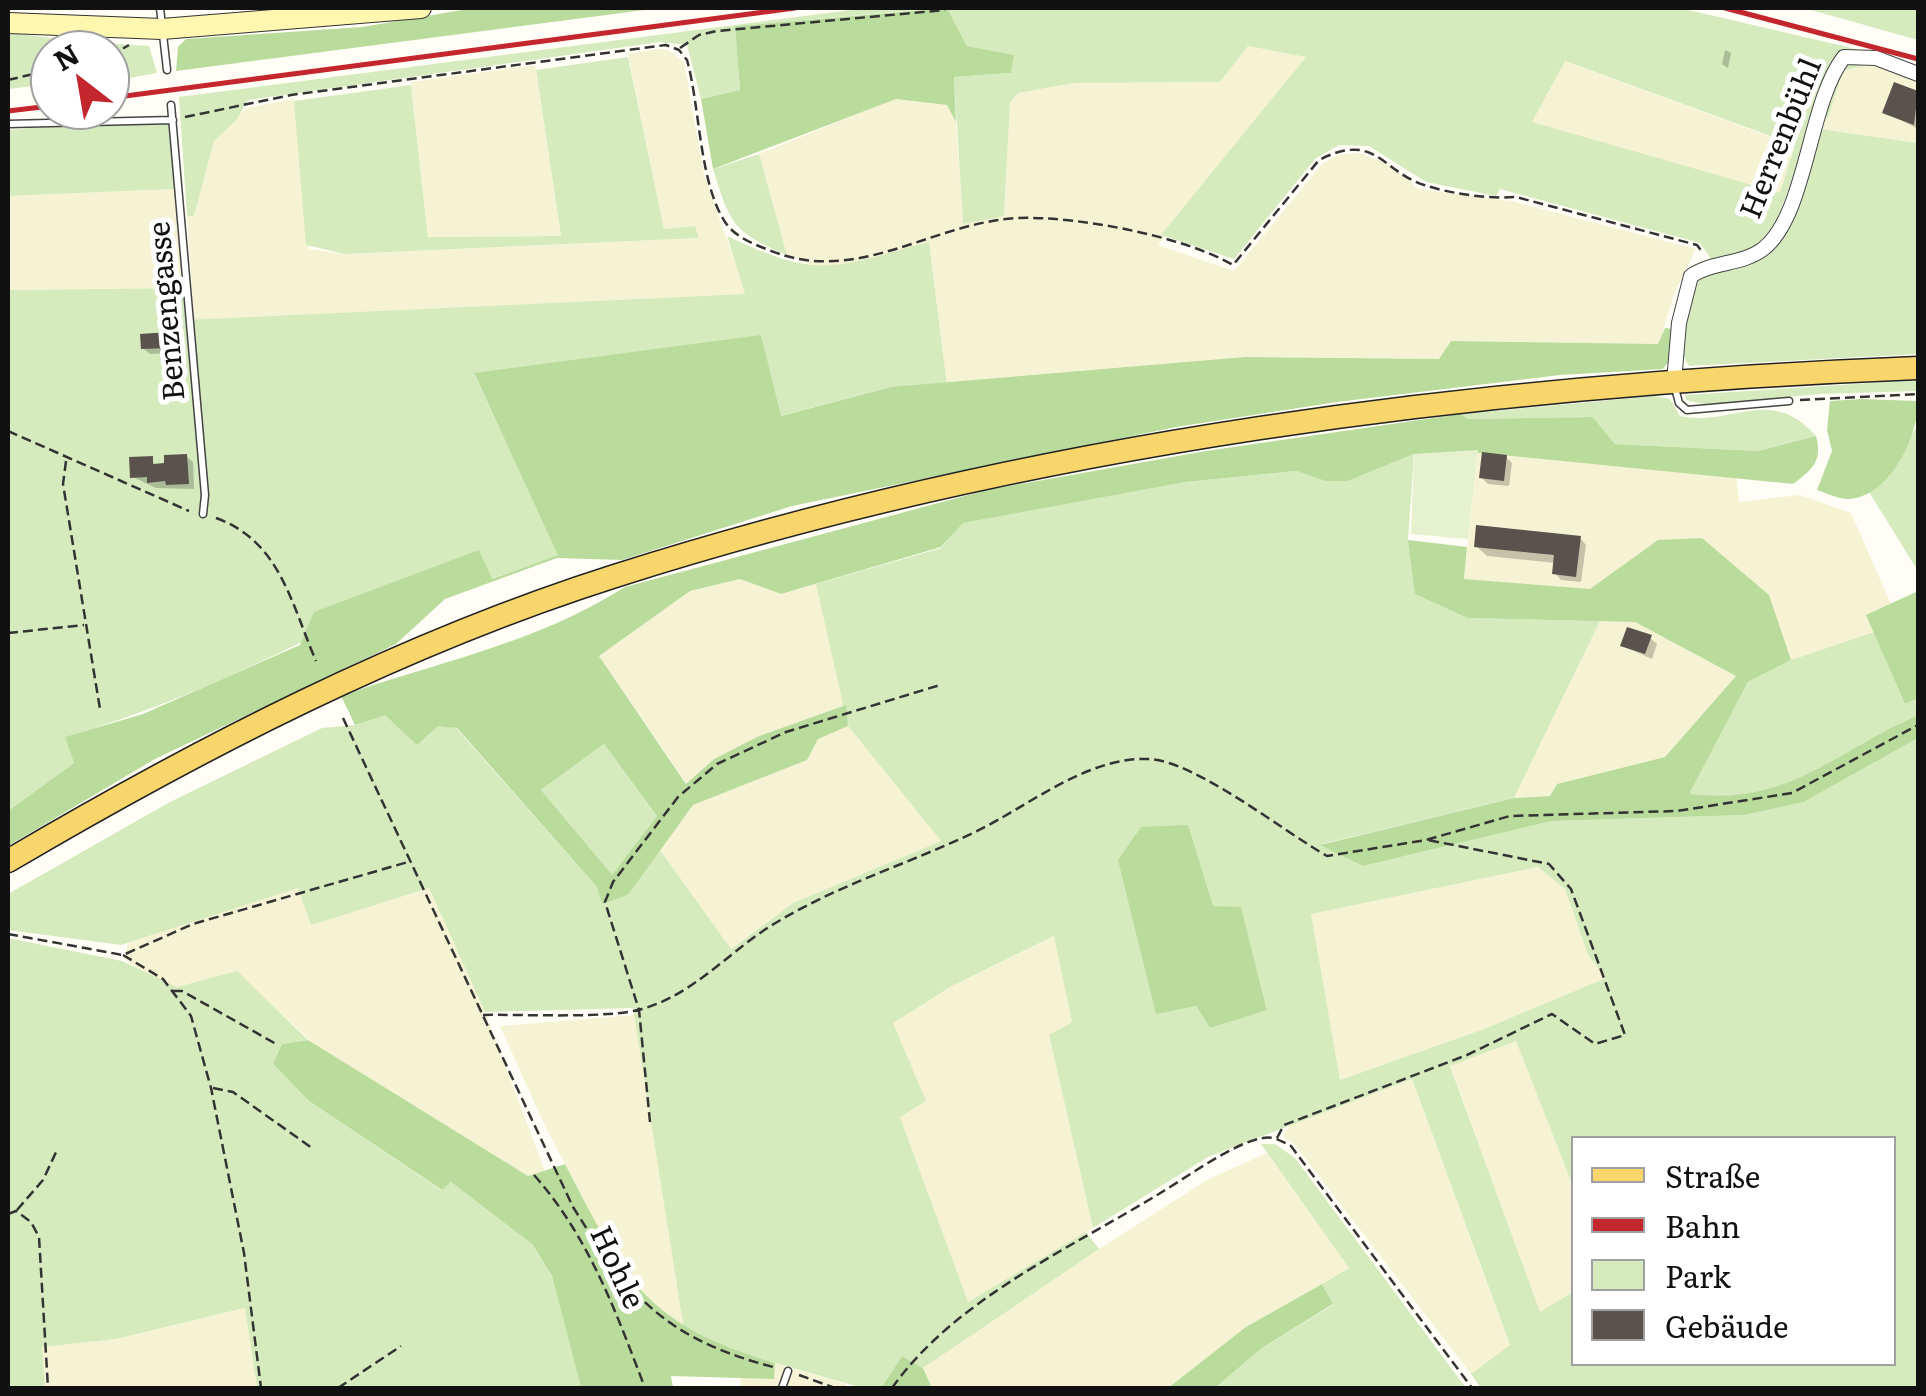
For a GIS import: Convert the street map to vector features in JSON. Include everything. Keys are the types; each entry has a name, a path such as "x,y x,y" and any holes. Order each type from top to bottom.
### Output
{"main road":[{"path":"8,23 162,29 227,17 422,8"},
{"path":"8,861 220,739 412,653 612,577 718,546 958,485 1242,433 1464,403 1674,382 1918,368"}],"street":[{"name":"Herrenbühl","path":"1710,265 1754,254 1774,238 1828,88 1844,57 1876,58 1918,74"},
{"path":"1674,382 1684,291 1691,276 1710,265"}],"lane":[{"path":"160,8 166,70"},
{"name":"Benzengasse","path":"171,105 205,495 203,514"},
{"path":"8,124 173,120"},
{"path":"1674,382 1679,404 1687,410 1789,401"},
{"path":"782,1388 788,1371"}],"path":[{"path":"679,50 700,35 717,31 945,10"},
{"path":"173,120 291,95 656,46 679,50 687,60 709,175 724,220 748,240 803,261 869,260 962,228 1045,218 1165,242 1233,265 1319,160 1337,151 1360,150 1380,156 1421,184 1495,198 1516,197 1697,245 1710,265"},
{"path":"1789,401 1918,394"},
{"path":"8,431 178,508 252,535 267,551 316,661"},
{"path":"66,459 63,484 100,709"},
{"path":"8,633 86,625"},
{"path":"650,1122 639,1010 605,902 613,882 678,797 717,764 786,732 940,685"},
{"path":"343,718 572,1208 633,1296 681,1333 744,1360 835,1388"},
{"path":"484,1015 639,1010 698,982 767,928 831,891 976,832 1048,790 1115,764 1149,758 1186,767 1326,856 1426,840 1510,816 1677,811 1792,793 1918,725"},
{"path":"1277,1138 1284,1125 1467,1056 1552,1014 1596,1044 1625,1036 1571,890 1549,864 1426,840"},
{"path":"122,955 193,924 410,862"},
{"path":"8,934 122,955 162,978 191,1016 211,1088 244,1254 261,1388"},
{"path":"172,991 182,992 278,1045"},
{"path":"211,1088 234,1092 312,1148"},
{"path":"892,1388 927,1346 998,1293 1204,1167 1260,1138 1277,1138 1291,1146 1472,1388"},
{"path":"8,1214 16,1211 43,1180 58,1148"},
{"name":"Hohle","path":"534,1175 568,1213 608,1290 645,1388"},
{"path":"568,1213 572,1208"},
{"path":"16,1211 31,1222 39,1237 48,1388"},
{"path":"338,1388 401,1346"}],"shaded area":[{"path":"1248,46 1307,57 1158,245 1234,271 1322,164 1338,155 1359,153 1386,163 1419,189 1511,201 1696,249 1674,294 1659,344 1451,341 1440,359 1245,357 947,385 929,242 880,259 835,266 814,266 787,255 759,154 896,98 947,105 956,122 963,223 1004,216 1010,102 1018,93 1074,83 1220,82"},
{"path":"668,50 684,62 704,174 746,294 194,320 187,216 194,216 214,140 247,108 294,99 309,249 345,254 699,238 694,226 664,230 628,54"},
{"path":"1564,61 1795,146 1780,194 1531,122"},
{"path":"1868,64 1918,80 1918,143 1820,129 1823,118 1828,118 1843,71"},
{"path":"535,65 561,236 428,237 411,82"},
{"path":"174,189 183,288 8,290 8,196"},
{"path":"1478,450 1736,476 1739,502 1800,495 1851,513 1891,604 1867,615 1874,632 1791,660 1766,592 1658,541 1590,590 1464,579"},
{"path":"740,579 781,594 816,584 846,705 759,736 714,759 687,784 599,656 690,591"},
{"path":"1600,621 1635,622 1736,676 1665,757 1557,784 1550,796 1514,798"},
{"path":"848,726 941,841 793,903 730,949 660,850 693,805 807,760 817,739"},
{"path":"1538,867 1565,889 1588,955 1607,978 1484,1029 1340,1080 1310,914"},
{"path":"298,887 312,924 429,888 485,1012 545,1171 528,1176 319,1049 237,972 177,987 156,981 124,959 128,943"},
{"path":"1055,936 1072,1022 1049,1035 1093,1228 968,1303 900,1117 892,1023 952,986"},
{"path":"635,1015 684,1330 655,1306 615,1260 545,1126 500,1026"},
{"path":"1516,1040 1571,1181 1571,1293 1540,1313 1450,1065"},
{"path":"1412,1079 1510,1346 1471,1374 1295,1145 1283,1136 1289,1126"},
{"path":"1267,1153 1349,1268 1247,1327 1168,1388 932,1388 923,1368 1030,1293 1207,1180"},
{"path":"246,1308 257,1388 45,1388 41,1347 116,1339"},
{"path":"775,1363 849,1388 741,1388 740,1377 774,1379"}],"green space":[{"path":"474,8 660,8 176,71 178,47 186,39 362,27"},
{"path":"866,8 939,8 735,26 740,90 701,99 687,45 660,42 248,100 237,119 214,141 194,216 187,216 179,97"},
{"path":"947,8 1680,8 1869,52 1868,64 1843,71 1828,118 1816,118 1770,238 1744,254 1711,259 1700,243 1500,189 1496,196 1426,182 1369,146 1339,145 1315,159 1234,259 1161,235 1306,57 1248,46 1220,82 1074,83 1018,93 1010,102 1004,216 963,224 954,77 1011,73 1013,55 967,46","holes":["1565,61 1795,145 1780,193 1532,122"]},
{"path":"947,8 967,46 1014,55 1011,73 954,77 956,122 947,105 896,99 713,169 701,99 740,90 735,26"},
{"path":"1804,8 1918,8 1918,40"},
{"path":"8,33 30,35 30,86 8,89"},
{"path":"130,45 149,46 157,73 130,78"},
{"path":"628,57 664,229 695,226 699,238 345,254 306,245 294,101 411,85 428,237 561,236 536,70"},
{"path":"130,122 169,122 174,189 8,196 8,130 130,130"},
{"path":"1820,129 1918,143 1918,354 1689,366 1682,336 1694,280 1770,251"},
{"path":"759,154 787,255 755,240 736,224 713,169"},
{"path":"727,236 785,259 828,265 929,242 947,385 891,387 780,416 761,336 474,374 559,555 491,579 479,550 226,678 66,737 74,763 8,811 8,290 183,288 186,320 745,294"},
{"path":"1665,328 1674,329 1672,357 1663,369 1560,375 1337,402 1176,427 792,506 622,560 557,558 445,599 396,644 155,759 8,846 8,811 74,763 65,737 143,714 300,645 314,612 479,550 492,579 558,555 474,373 761,335 781,416 891,387 1245,357 1439,359 1451,341 1658,344"},
{"path":"1918,380 1918,391 1819,394 1707,405 1686,400 1685,395"},
{"path":"1655,396 1670,399 1680,416 1783,412 1816,436 1758,451 1615,444 1593,417 1467,419 1461,414"},
{"path":"1830,401 1918,401 1917,415 1907,446 1889,476 1863,496 1844,499 1817,490 1832,451 1827,430"},
{"path":"1461,414 1467,419 1593,417 1615,444 1758,451 1816,436 1818,452 1810,469 1793,484 1482,453 1414,454 1348,481 1325,481 1296,471 1186,482 963,523 941,547 781,594 740,579 690,591 599,656 686,784 714,759 759,736 846,705 848,726 818,739 807,760 693,805 628,895 602,904 597,887 457,728 438,726 417,745 385,715 355,725 341,696 522,637 625,587 987,490 1206,451","holes":["604,744 657,816 612,875 541,790"]},
{"path":"1918,424 1918,571 1869,492 1889,476"},
{"path":"1478,450 1468,539 1411,534 1414,454"},
{"path":"1414,454 1408,540 1468,618 1600,621 1514,798 1322,844 1363,866 1552,821 1745,815 1804,802 1918,738 1918,1388 1481,1388 1471,1374 1510,1345 1412,1079 1208,1157 1093,1228 1049,1035 1072,1022 1054,936 952,986 893,1023 926,1101 900,1117 968,1302 1086,1232 1099,1249 923,1368 902,1356 881,1388 862,1388 741,1353 684,1330 633,1008 485,1012 429,888 311,925 298,888 121,945 8,930 8,894 170,802 322,728 355,725 385,714 456,728 597,887 602,903 628,895 660,850 731,949 793,903 941,841 848,726 816,584 941,548 962,523 1186,482 1296,471 1325,481 1348,481","holes":["1538,867 1565,889 1588,955 1606,978 1484,1029 1340,1080 1311,914","1213,906 1241,908 1267,1009 1210,1028 1196,1006"]},
{"path":"1702,538 1769,595 1791,660 1748,682 1689,794 1724,796 1783,784 1918,715 1918,738 1804,802 1745,815 1552,821 1363,866 1320,845 1514,798 1550,796 1557,784 1665,757 1736,676 1635,622 1468,618 1415,594 1408,540 1467,547 1464,579 1590,589 1658,540"},
{"path":"1918,591 1918,698 1905,704 1866,615"},
{"path":"1874,632 1905,704 1918,698 1918,715 1785,784 1725,796 1688,795 1748,682 1791,660"},
{"path":"604,744 657,816 612,876 541,790"},
{"path":"1188,825 1213,906 1241,907 1267,1010 1210,1028 1196,1006 1156,1014 1118,860 1141,827"},
{"path":"8,938 122,961 177,987 237,971 308,1040 282,1044 273,1064 309,1101 441,1190 451,1182 533,1245 552,1276 581,1388 257,1388 245,1308 116,1339 42,1347 45,1388 8,1388"},
{"path":"308,1040 528,1176 565,1164 605,1238 643,1292 695,1332 775,1363 774,1379 671,1376 673,1388 581,1388 552,1276 533,1245 451,1182 442,1190 309,1101 273,1064 282,1044"},
{"path":"1261,1144 1275,1144 1295,1158 1466,1388 1215,1388 1262,1348 1333,1305 1322,1284 1349,1268"},
{"path":"1322,1284 1333,1304 1262,1348 1215,1388 1168,1388 1246,1327"},
{"path":"902,1356 923,1368 932,1388 881,1388"}],"building":[{"path":"1894,82 1918,91 1914,125 1882,113"},
{"path":"169,332 170,348 141,349 140,334"},
{"path":"1482,452 1507,455 1504,481 1479,478"},
{"path":"187,454 189,484 166,485 165,481 147,483 147,477 130,478 129,457 153,456 153,464 164,463 164,455"},
{"path":"1476,525 1581,536 1576,577 1552,574 1554,555 1474,547"},
{"path":"1627,627 1652,635 1645,654 1620,646"}],"railway":[{"path":"130,95 795,8"},
{"path":"1725,8 1918,59"},
{"path":"8,111 30,108"}]}
